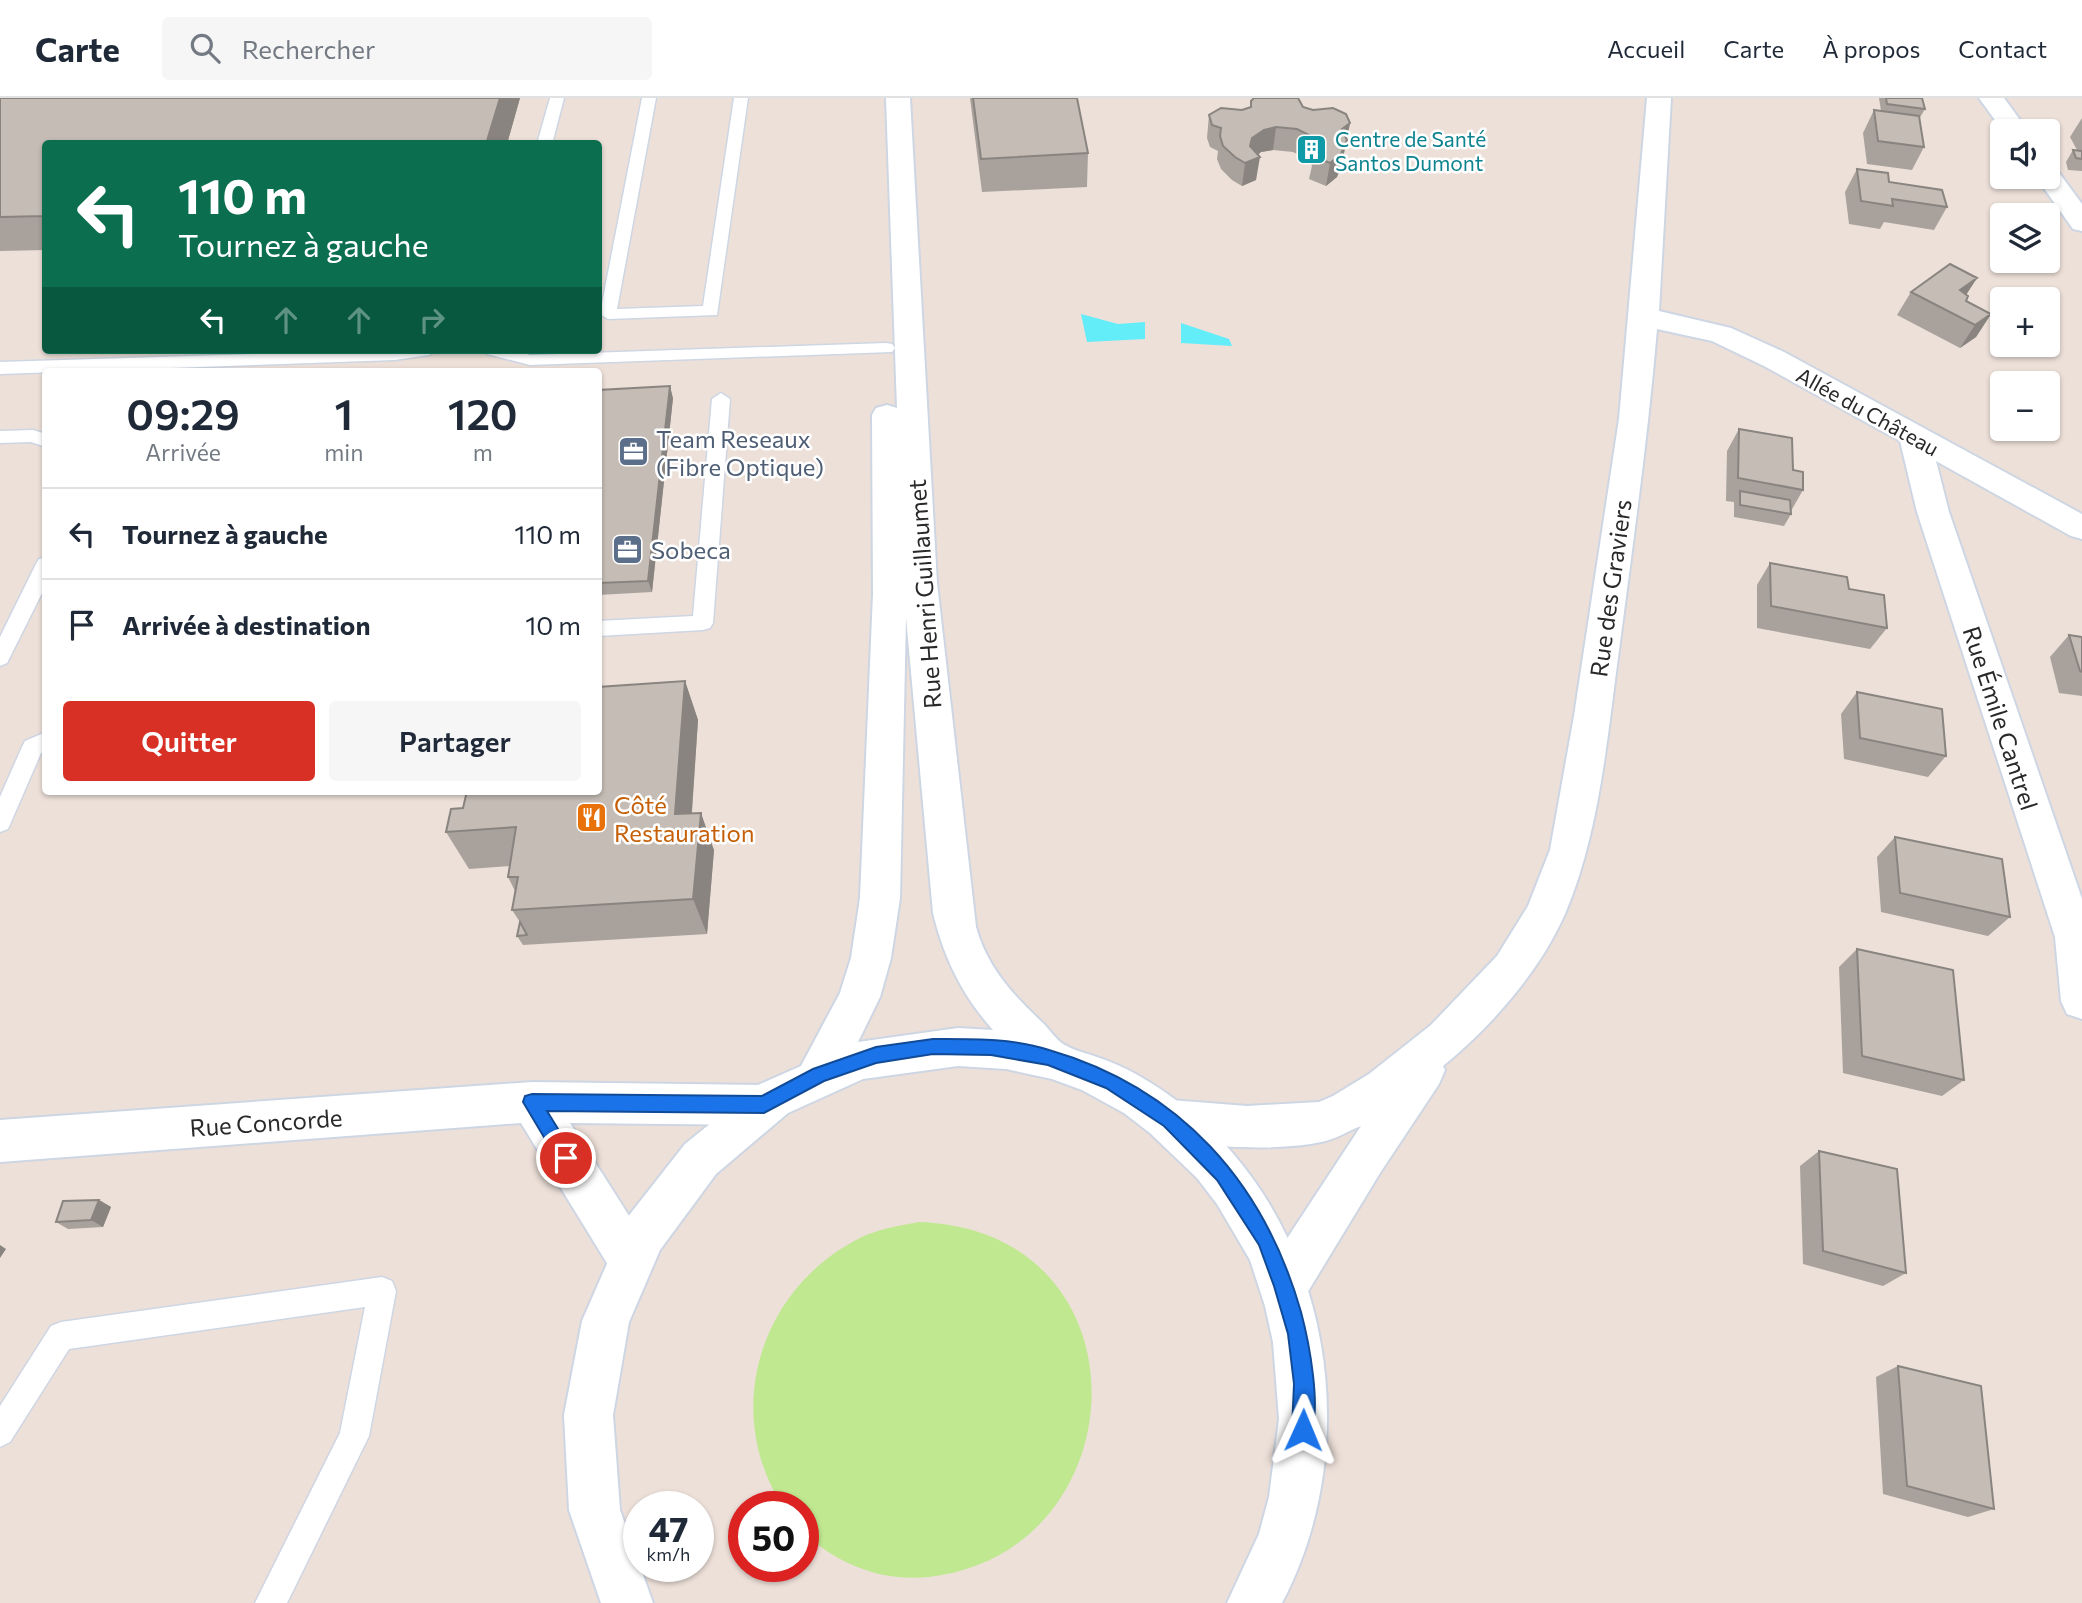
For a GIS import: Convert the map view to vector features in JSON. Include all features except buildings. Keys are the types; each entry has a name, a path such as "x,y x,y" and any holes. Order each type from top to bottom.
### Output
{"street":[{"name":"Rue Henri Guillaumet","path":"819,1074 859,997 871,958 880,898 890,594 886,348 876,98"},
{"name":"Rue Henri Guillaumet","path":"898,98 920,583 953,913 964,951 977,976 1013,1022 1048,1057"},
{"name":"Rue des Graviers","path":"1446,1038 1511,968 1545,914 1569,849 1594,703 1634,419 1659,98"},
{"path":"1991,98 2007,119"},
{"path":"2058,189 2082,223"},
{"name":"Allée du Château","path":"1644,317 1721,334 1774,359 2082,528"},
{"name":"Rue Émile Cantrel","path":"1914,437 1933,512 2075,937 2082,1001"},
{"path":"1171,1120 1247,1127 1321,1122 1384,1088 1446,1038"},
{"path":"1284,1286 1364,1158 1446,1038"},
{"path":"613,1594 594,1511 587,1444 591,1378 606,1316 629,1257 666,1197 702,1156 764,1104 819,1074 876,1055 933,1046 991,1047 1048,1057 1112,1082 1171,1120 1224,1173 1266,1240 1284,1286 1297,1334 1304,1384 1302,1453 1287,1525 1258,1600"},
{"path":"532,1102 629,1257"},
{"name":"Rue Concorde","path":"0,1141 532,1102 764,1104"}],"lane":[{"path":"545,140 557,98"},
{"path":"649,98 608,314 711,311 741,98"},
{"path":"508,354 530,360 886,348"},
{"path":"0,368 402,354"},
{"path":"602,629 703,623 721,399"},
{"path":"0,437 33,436 42,439"},
{"path":"0,658 42,572"},
{"path":"0,823 33,747 42,742"},
{"path":"0,1432 61,1336 382,1291 354,1436 271,1603"}],"green space":[{"path":"919,1222 996,1239 1050,1277 1081,1332 1092,1394 1081,1456 1050,1513 999,1555 929,1577 894,1577 877,1573 845,1562 819,1545 819,1491 775,1491 765,1470 755,1432 754,1394 761,1356 775,1321 796,1289 824,1261 858,1239 880,1230"}],"water":[{"path":"1081,314 1118,324 1145,322 1145,339 1087,342"},
{"path":"1181,323 1229,339 1232,346 1181,343"}],"place":[{"name":"Centre de Santé Santos Dumont","path":"1312,150"},
{"name":"Team Reseaux (Fibre Optique)","path":"633,452"},
{"name":"Sobeca","path":"628,549"},
{"name":"Côté Restauration","path":"591,818"}],"route":[{"path":"566,1158 532,1102 764,1104 819,1074 876,1055 933,1046 991,1047 1048,1057 1112,1082 1171,1120 1224,1173 1266,1240 1284,1286 1297,1334 1304,1384 1303,1430"}]}
